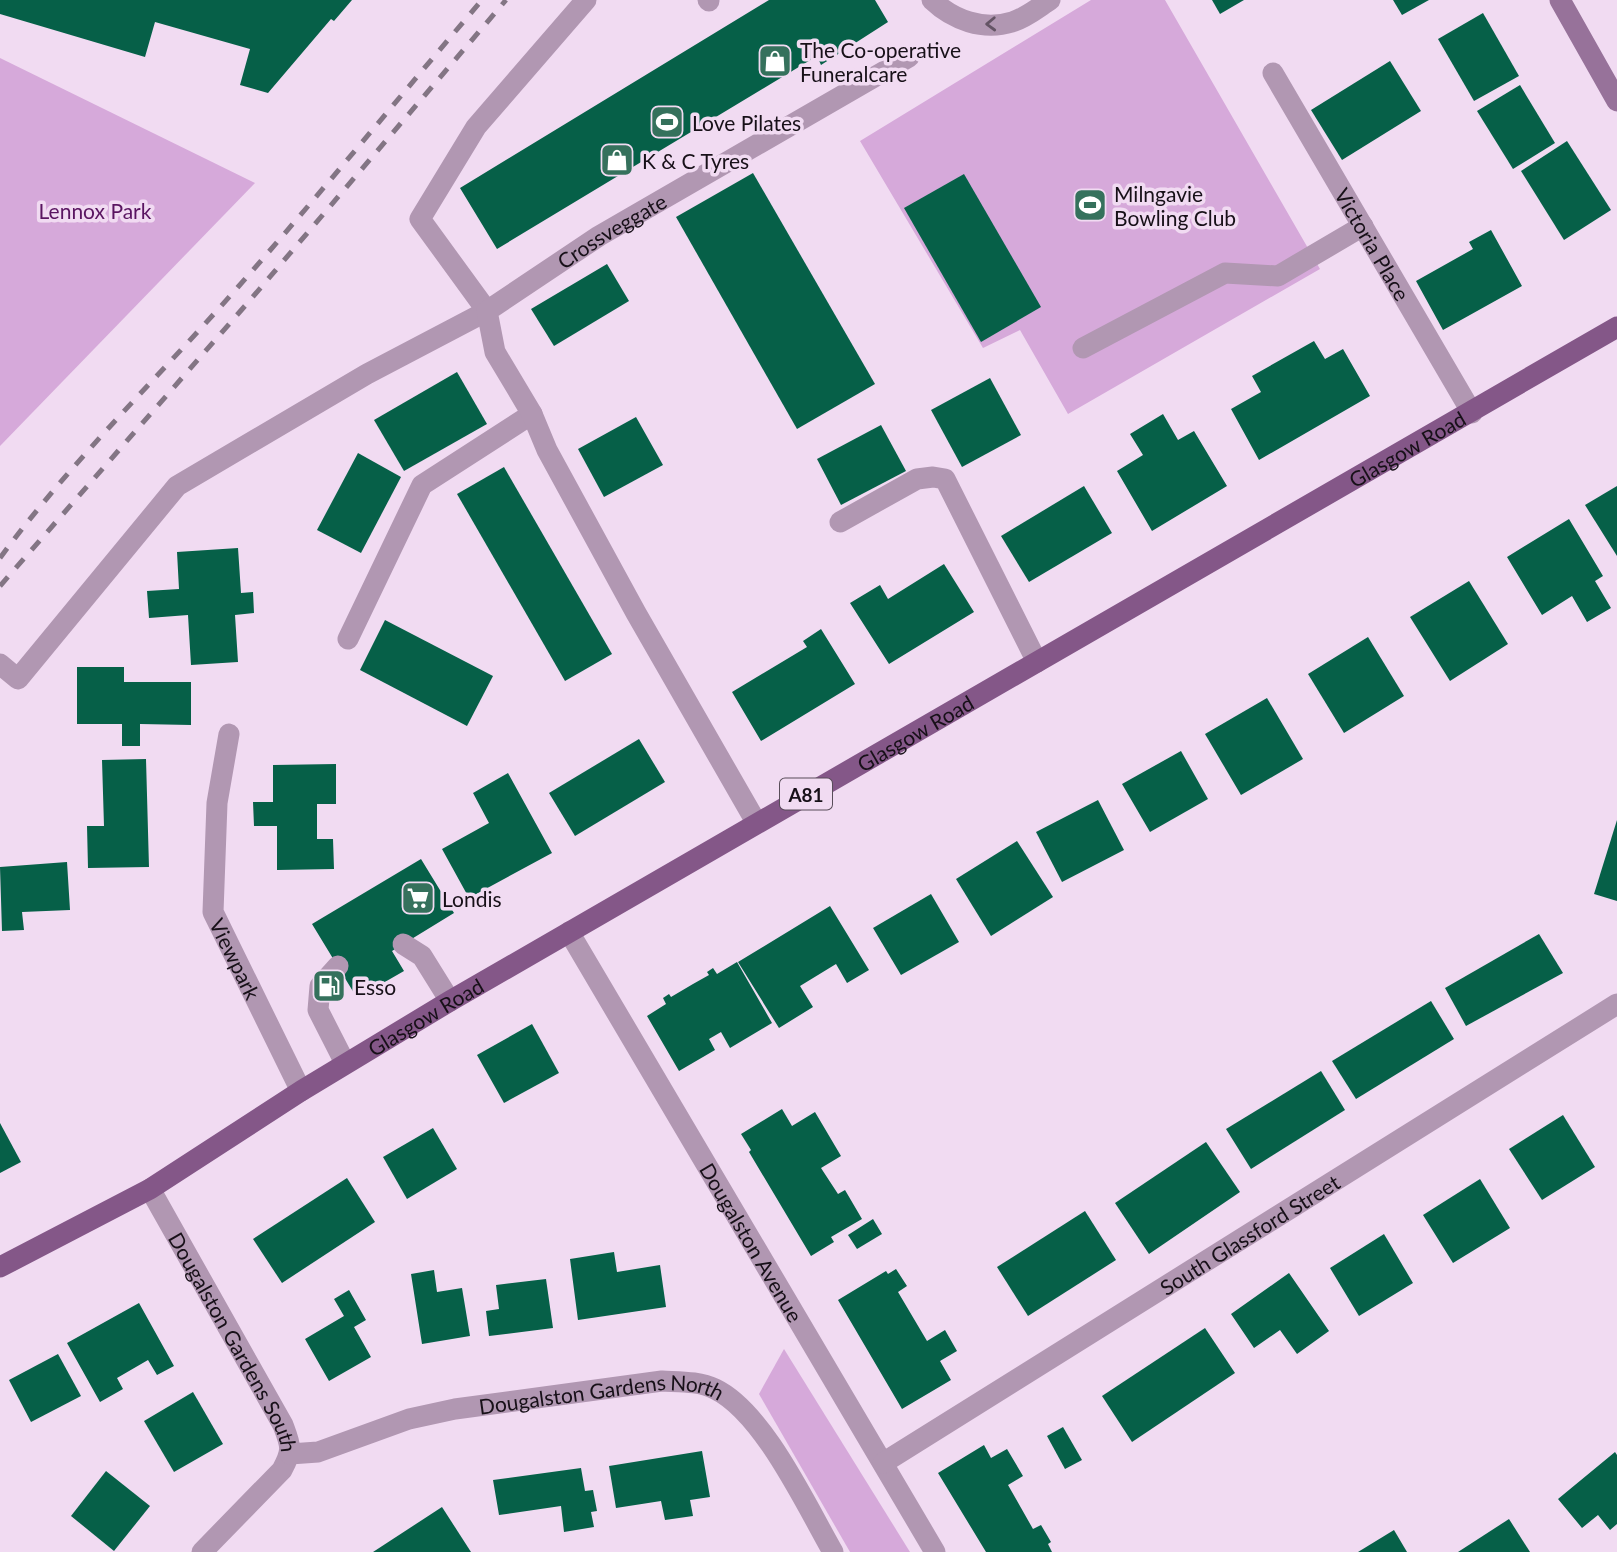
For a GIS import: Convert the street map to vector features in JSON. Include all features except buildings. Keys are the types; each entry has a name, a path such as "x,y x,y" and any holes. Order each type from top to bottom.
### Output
{"main road":[{"path":"1560,0 1617,100"},
{"name":"Glasgow Road","path":"0,1267 150,1189 345,1063 450,1001 1617,327"}],"street":[{"path":"586,0 476,127 420,219 487,311 495,352 532,414 547,450 756,822"},
{"path":"932,0 956,18 980,25 1013,22 1051,0"},
{"name":"Crossveggate","path":"1,664 18,679 177,486 367,374 487,311 599,236 909,57"},
{"name":"Victoria Place","path":"1273,73 1472,413"},
{"path":"1083,348 1225,273 1278,276 1363,226"},
{"path":"348,639 422,485 532,414"},
{"path":"840,522 917,479 945,479 1037,662"},
{"name":"Viewpark","path":"229,734 217,803 213,912 302,1091"},
{"name":"Dougalston Avenue","path":"569,932 935,1552"},
{"path":"403,944 422,956 450,1001"},
{"path":"338,966 320,986 318,1010 345,1063"},
{"name":"South Glassford Street","path":"883,1463 1617,1004"},
{"name":"Dougalston Gardens South","path":"150,1189 283,1425 290,1454 282,1470 202,1552"},
{"name":"Dougalston Gardens North","path":"290,1454 318,1452 409,1419 455,1409 662,1381 685,1382 713,1388 740,1405 767,1438 833,1552"}],"green space":[{"name":"Milngavie Bowling Club","path":"1091,0 1165,0 1320,269 1068,414 1020,330 983,348 860,141"},
{"name":"Lennox Park","path":"0,58 255,183 0,446"},
{"path":"784,1349 910,1552 850,1552 759,1394"}],"railway":[{"path":"0,558 56,487 269,252 482,0"},
{"path":"0,586 251,299 506,0"}],"place":[{"name":"The Co-operative Funeralcare","path":"775,61"},
{"name":"Love Pilates","path":"667,122"},
{"name":"K & C Tyres","path":"617,160"},
{"name":"Milngavie Bowling Club","path":"1090,205"},
{"name":"Londis","path":"418,898"},
{"name":"Esso","path":"329,986"}]}
